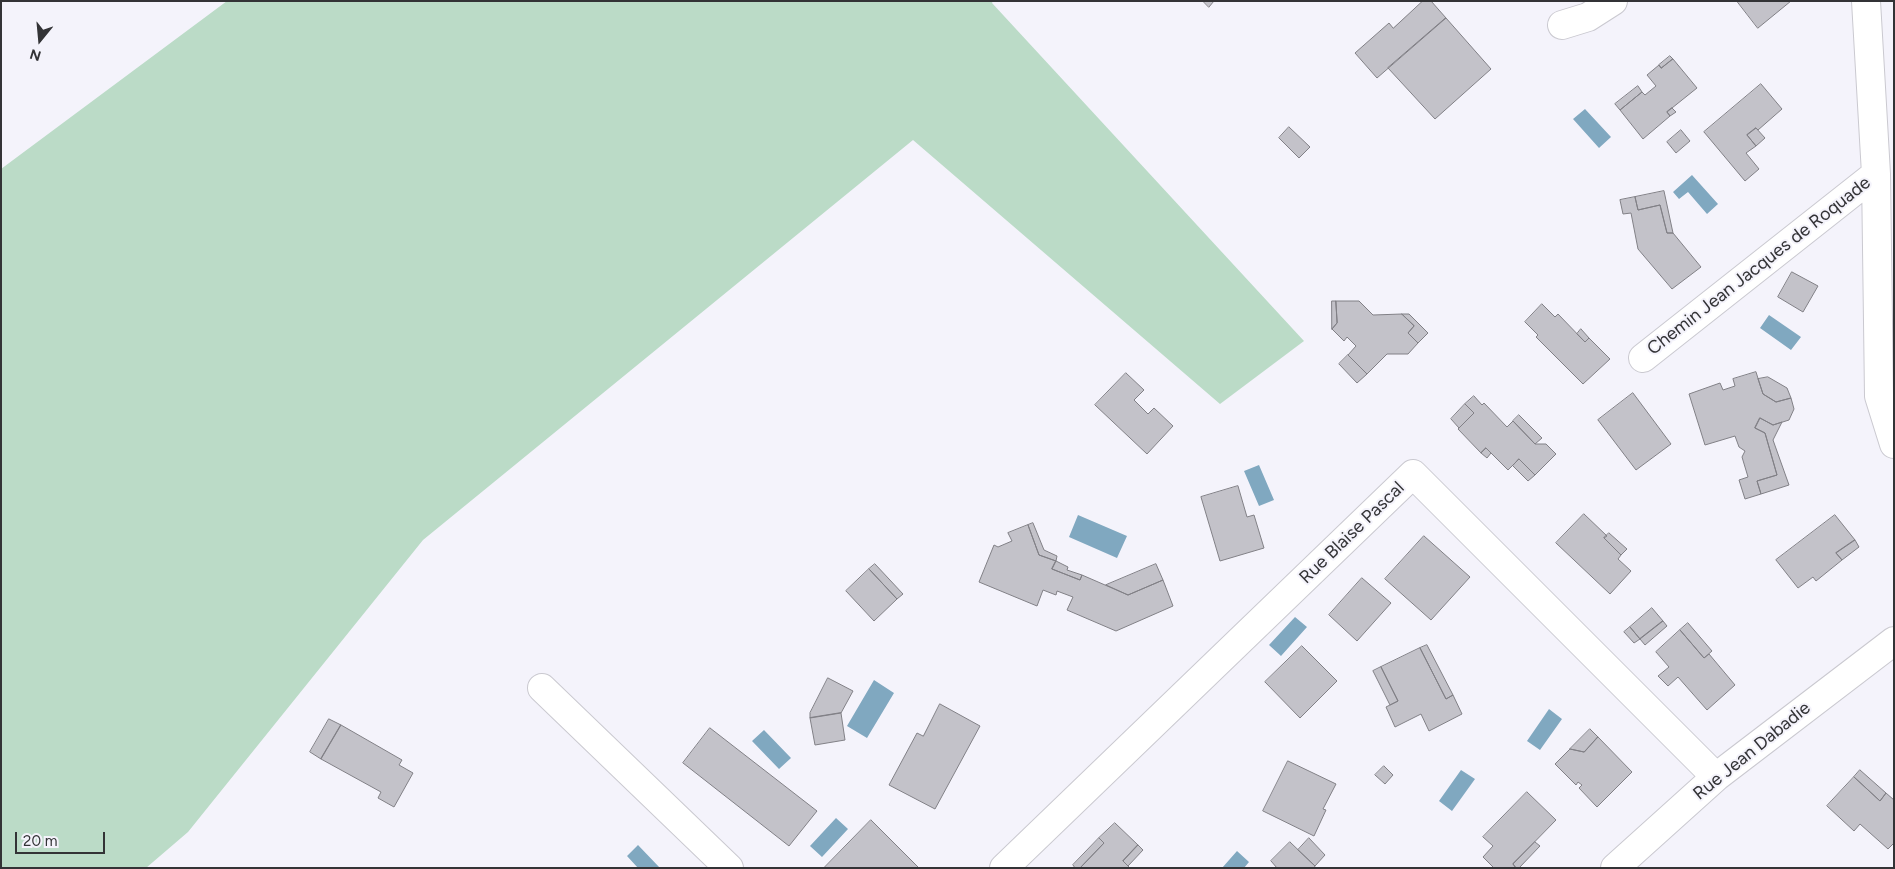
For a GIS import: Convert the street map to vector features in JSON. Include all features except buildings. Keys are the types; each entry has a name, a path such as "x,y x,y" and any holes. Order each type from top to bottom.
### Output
{"street":[{"path":"1562,25 1588,17 1613,1"},
{"name":"Chemin Jean Jacques de Roquade","path":"1866,1 1876,174 1879,396 1894,444"},
{"name":"Chemin Jean Jacques de Roquade","path":"1643,358 1876,174"},
{"name":"Rue Blaise Pascal","path":"1004,868 1413,474 1716,777"},
{"name":"Rue Jean Dabadie","path":"1615,868 1716,777 1894,641"},
{"path":"542,688 729,868"}],"green space":[{"path":"227,1 993,1 992,3 1304,341 1220,404 913,140 423,540 188,832 146,868 1,868 1,169"}],"water":[{"path":"1585,109 1611,137 1599,148 1573,119"},
{"path":"1692,175 1718,204 1707,214 1688,192 1679,199 1673,192"},
{"path":"1769,315 1801,337 1791,350 1760,328"},
{"path":"1259,465 1274,500 1259,506 1244,471"},
{"path":"1078,515 1127,536 1117,558 1069,537"},
{"path":"1295,617 1307,627 1281,656 1269,645"},
{"path":"874,680 894,693 867,738 847,726"},
{"path":"1549,709 1562,719 1540,750 1527,741"},
{"path":"764,730 791,758 779,769 752,741"},
{"path":"1461,770 1475,779 1452,811 1439,801"},
{"path":"836,818 848,829 822,857 810,846"},
{"path":"638,845 660,868 638,868 627,856"},
{"path":"1237,851 1249,862 1244,868 1222,868"}]}
